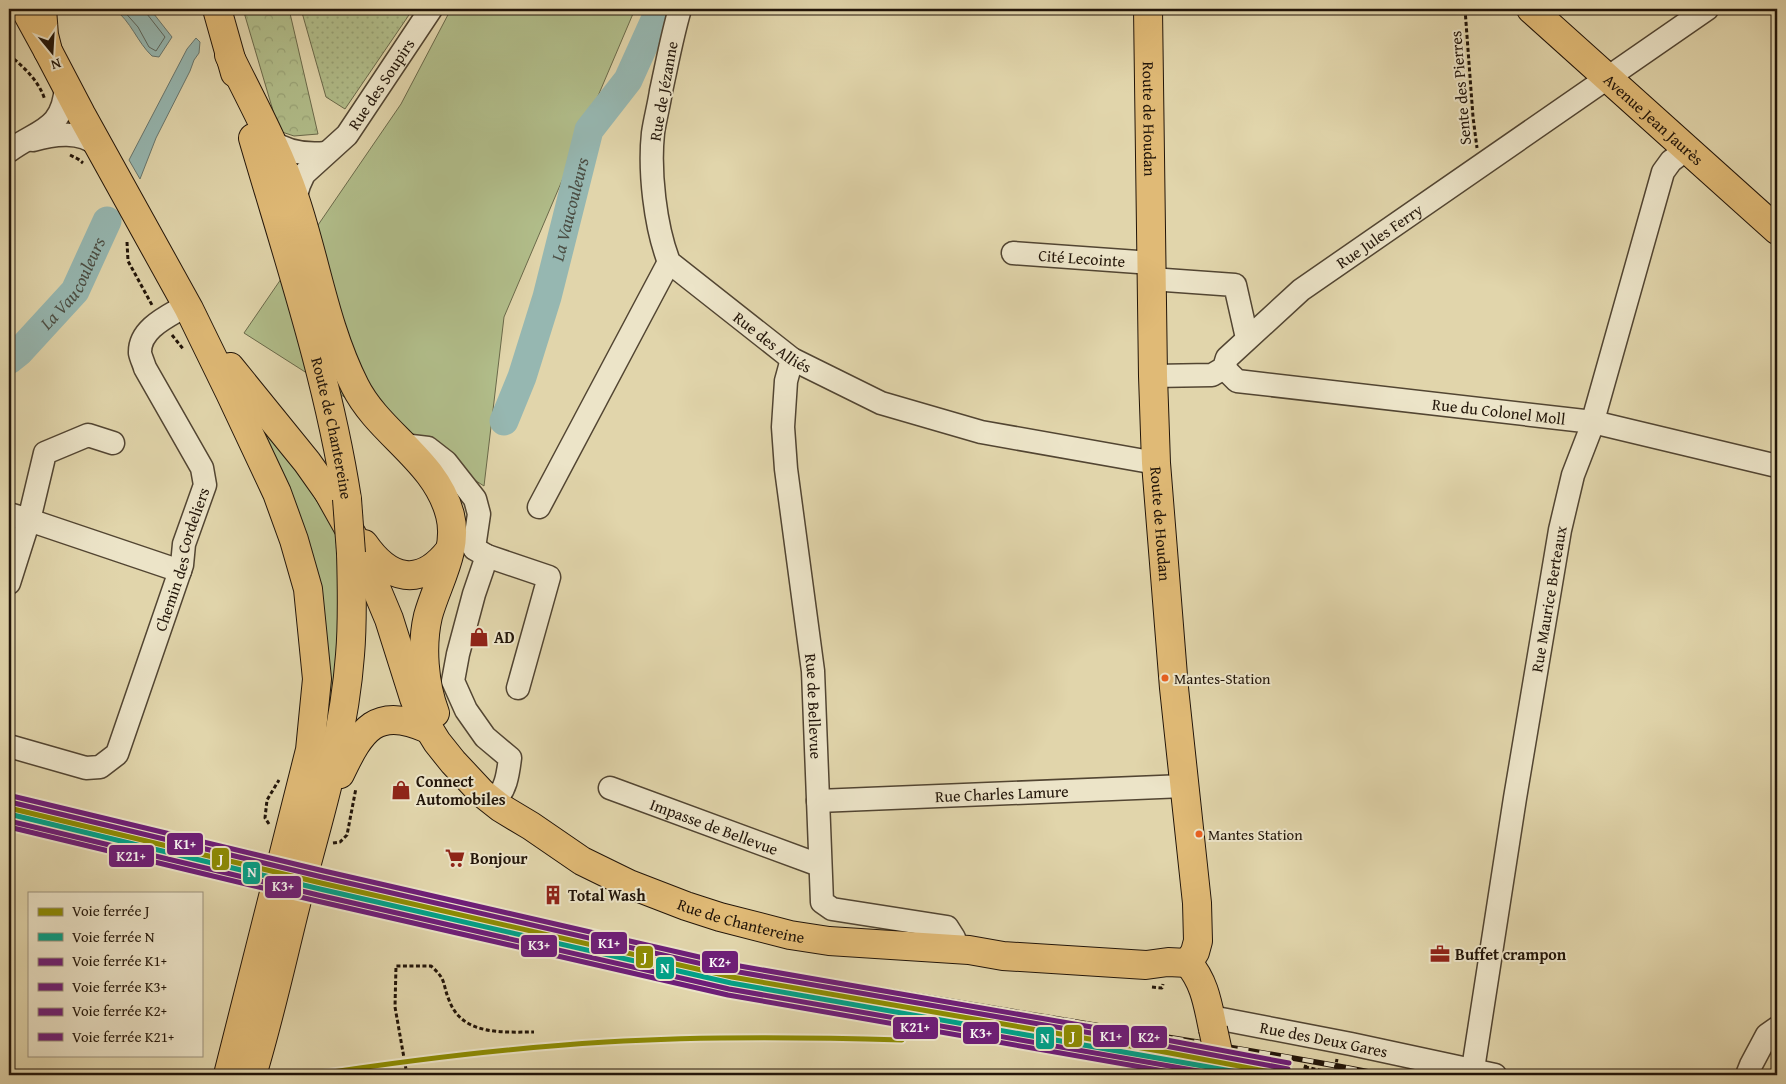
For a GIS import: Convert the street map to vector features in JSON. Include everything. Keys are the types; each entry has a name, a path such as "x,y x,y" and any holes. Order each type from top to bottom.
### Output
{"main road":[{"path":"24,9 188,307 266,468 294,540 303,568 309,599 317,680 310,750 228,1075"},
{"path":"42,9 44,35 48,51"},
{"name":"Route de Chantereine","path":"217,9 333,420 336,494 351,553 352,610 350,656 345,698 318,821 252,1075"},
{"name":"Route de Houdan","path":"1148,9 1151,270 1156,463 1174,688 1198,927 1195,952 1178,962"},
{"name":"Avenue Jean Jaurès","path":"1531,9 1777,230"},
{"path":"229,55 270,140 295,199 344,362 366,406 426,469 442,494 450,514 453,529 452,544 470,552"},
{"path":"188,307 248,391 336,494 375,559 390,571 404,575 420,573 470,552"},
{"path":"336,494 399,645 414,698 428,729 453,762 482,793 497,799"},
{"path":"470,552 445,570 429,615 424,645 434,711 446,734 497,799"},
{"path":"318,821 354,744 366,731 377,724 392,719 410,721 428,729"},
{"name":"Rue de Chantereine","path":"497,799 531,826 582,861 628,884 720,917 790,935 829,941 961,950 1003,956 1140,964 1178,962"},
{"path":"1178,962 1197,973 1201,982 1223,1075"}],"street":[{"name":"Rue des Soupirs","path":"295,199 304,174 347,135 431,9"},
{"name":"Rue de Jézanne","path":"670,262 662,243 658,224 653,171 653,133 672,36 680,9"},
{"name":"Rue Jules Ferry","path":"1224,368 1227,358 1301,290 1608,77 1684,16 1707,9"},
{"path":"14,148 53,123 63,108 66,86"},
{"path":"14,148 47,136 81,137 94,142 98,146"},
{"path":"270,140 291,152 326,153"},
{"name":"Rue Maurice Berteaux","path":"1473,1069 1515,798 1560,530 1573,475 1593,422 1663,172 1671,161 1687,149"},
{"name":"Cité Lecointe","path":"1013,253 1138,262 1151,270 1235,285 1247,338"},
{"path":"539,507 670,262"},
{"name":"Rue des Alliés","path":"670,262 792,359 881,403 981,432 1156,463"},
{"name":"Chemin des Cordeliers","path":"9,746 86,768 100,767 117,754 180,571 184,544 205,485 202,468 140,354 143,339 150,329 188,307"},
{"name":"Rue de Bellevue","path":"792,359 786,381 784,436 786,469 813,671 819,865 822,902 832,909 947,927 961,950"},
{"path":"1153,376 1212,375 1224,368"},
{"name":"Rue du Colonel Moll","path":"1224,368 1237,381 1593,422 1777,466"},
{"path":"9,583 19,517 45,453 88,435 113,443"},
{"path":"19,517 180,571"},
{"path":"497,799 508,775 510,758 485,737 466,710 453,681 474,594 470,552 549,577 518,688"},
{"name":"Rue Charles Lamure","path":"818,801 1184,786"},
{"name":"Impasse de Bellevue","path":"610,788 819,865"},
{"name":"Rue des Deux Gares","path":"1212,1023 1473,1069 1495,1075"},
{"path":"1747,1075 1750,1065 1767,1035 1777,1028"}],"path":[{"name":"Sente des Pierres","path":"1465,9 1474,125 1481,164"},
{"path":"9,55 23,66 42,89 53,123"},
{"path":"407,1075 395,1007 396,966 432,966 442,976 449,1001 459,1018 476,1028 500,1032 534,1032"},
{"path":"1334,1074 1337,1059"},
{"path":"1303,1075 1305,1065 1343,1075"}],"green space":[{"path":"243,9 289,9 318,134 294,136 279,131"},
{"path":"301,9 413,9 345,109 326,97"},
{"path":"451,9 464,11 466,9 635,9 504,317 484,486 244,333 401,104"},
{"path":"263,434 267,435 302,477 328,514 328,520 338,537 341,597 334,710 324,736 326,725"}],"water":[{"path":"114,9 150,9 172,37 159,57 152,56 125,19"},
{"path":"196,38 200,42 199,53 156,138 140,179 129,160 187,49"}],"waterway":[{"name":"La Vaucouleurs","path":"504,421 522,377 547,297 589,130 628,80 660,9"},
{"name":"La Vaucouleurs","path":"9,360 19,352 75,291 107,221"}],"railway":[{"path":"543,933 1272,1054 1384,1075"}],"rail line":[{"name":"K2+","path":"12,796 324,871 734,965 1289,1063"},
{"name":"K1+","path":"10,802 322,877 733,971 1288,1069"},
{"name":"J","path":"9,808 321,883 732,977 1287,1075"},
{"name":"N","path":"9,814 320,889 731,983 1254,1075"},
{"name":"K3+","path":"9,821 318,895 729,989 1221,1075"},
{"name":"K21+","path":"9,827 317,901 728,995 1187,1075"},
{"name":"J","path":"312,1075 459,1055 606,1042 754,1038 902,1040"}],"place":[{"name":"AD","path":"479,637"},
{"name":"Mantes-Station","path":"1165,678"},
{"name":"Connect Automobiles","path":"401,790"},
{"name":"Mantes Station","path":"1199,834"},
{"name":"Bonjour","path":"455,858"},
{"name":"Total Wash","path":"553,895"},
{"name":"Buffet crampon","path":"1440,954"}]}
